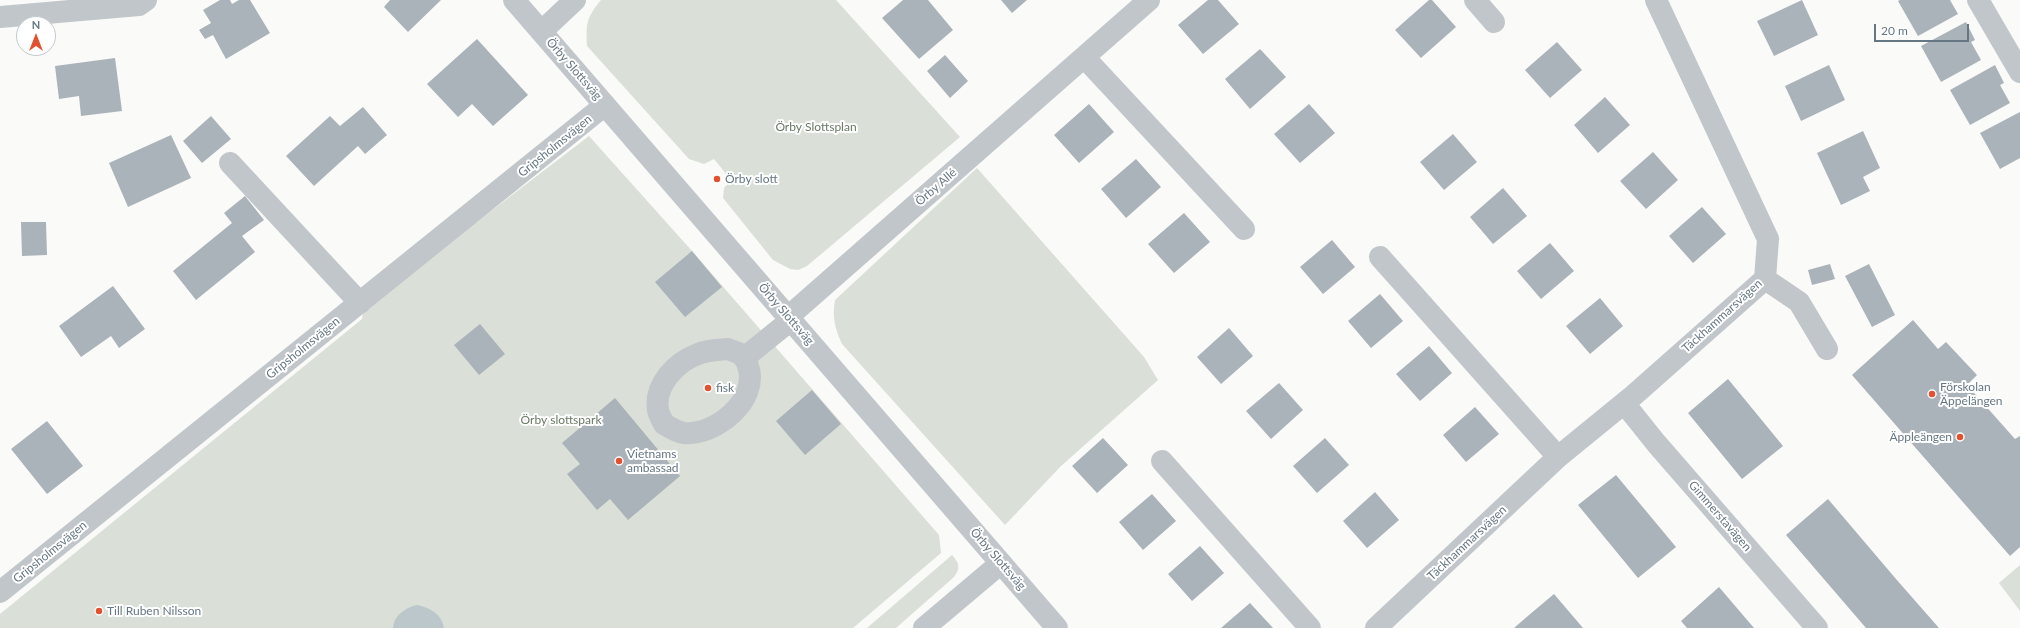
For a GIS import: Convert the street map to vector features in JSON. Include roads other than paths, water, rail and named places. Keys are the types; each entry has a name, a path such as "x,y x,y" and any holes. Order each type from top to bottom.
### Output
{"street":[{"path":"0,17 140,5 146,0"},
{"name":"Örby Slottsväg","path":"514,0 1057,628"},
{"path":"542,31 575,0"},
{"name":"Örby Allé","path":"744,358 1149,0"},
{"path":"1475,0 1494,22"},
{"name":"Täckhammarsvägen","path":"1376,628 1558,457 1624,403 1765,279 1768,239 1656,0"},
{"path":"1978,0 2020,72"},
{"path":"1084,57 1244,228"},
{"name":"Gripsholmsvägen","path":"0,592 605,105"},
{"path":"230,163 360,303"},
{"path":"1380,257 1558,457"},
{"path":"1765,279 1799,302 1827,349"},
{"path":"722,349 728,349 740,354 744,358 750,371 750,385 744,398 734,410 721,421 709,429 683,433 664,424 658,410 661,385 671,371 683,361 698,353 722,349"},
{"name":"Gimmerstavägen","path":"1624,403 1656,443 1818,628"},
{"path":"1162,461 1310,628"},
{"path":"924,628 1001,563"}],"place":[{"name":"Örby slott","path":"717,179"},
{"name":"fisk","path":"708,388"},
{"name":"Förskolan Äppelängen","path":"1932,394"},
{"name":"Äppleängen","path":"1960,437"},
{"name":"Vietnams ambassad","path":"619,461"},
{"name":"Till Ruben Nilsson","path":"99,611"}],"park label":[{"name":"Örby Slottsplan","path":"816,127"},
{"name":"Örby slottspark","path":"561,420"}]}
